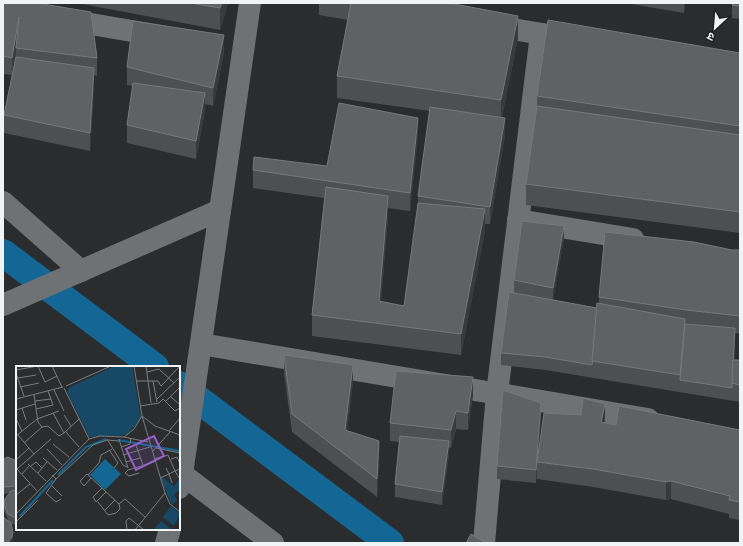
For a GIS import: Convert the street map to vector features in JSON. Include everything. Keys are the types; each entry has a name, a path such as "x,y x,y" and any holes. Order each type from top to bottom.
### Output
{"street":[{"path":"250,3 235,49 220,210 181,481 273,543"},
{"path":"3,9 181,40"},
{"path":"471,22 571,38"},
{"path":"484,543 497,394 541,34"},
{"path":"3,202 81,271"},
{"path":"3,305 220,210"},
{"path":"518,220 656,243"},
{"path":"201,344 669,422"},
{"path":"166,543 170,530"}],"building":[{"path":"3,3 37,3 91,12 97,58 16,48 19,17 12,58 3,56"},
{"path":"191,3 222,3 220,8"},
{"path":"351,3 449,3 518,16 501,100 337,76"},
{"path":"733,3 740,3 740,6 732,5"},
{"path":"548,20 740,53 740,126 537,96"},
{"path":"133,21 224,35 213,88 127,67"},
{"path":"16,57 94,68 90,133 4,115"},
{"path":"133,83 205,93 196,141 127,125"},
{"path":"339,103 418,118 410,193 253,170 254,157 327,166"},
{"path":"537,106 740,135 740,212 526,184"},
{"path":"430,107 505,118 490,207 418,196"},
{"path":"326,187 388,196 379,301 404,306 418,203 485,209 461,334 312,315"},
{"path":"522,221 564,226 553,288 514,280"},
{"path":"605,232 694,242 732,250 740,250 740,316 686,310 599,297"},
{"path":"509,292 597,308 592,365 545,357 501,353"},
{"path":"597,303 685,319 680,375 592,361"},
{"path":"685,324 735,328 732,388 680,380"},
{"path":"284,355 353,365 345,430 379,441 377,479 292,414"},
{"path":"733,360 740,360 740,385 732,383"},
{"path":"396,371 473,377 468,413 456,411 451,430 390,423"},
{"path":"503,390 541,403 536,470 497,466"},
{"path":"583,398 605,404 601,422 616,425 619,406 740,430 740,502 729,500 730,496 671,481 666,482 593,469 537,462 544,413 581,415"},
{"path":"400,436 449,441 442,492 395,484"},
{"path":"8,457 16,461 15,486 3,486 3,459"},
{"path":"16,490 16,518 8,514 4,505 5,499 11,491"},
{"path":"3,517 11,523 13,532 12,537 7,543 3,543"},
{"path":"471,534 486,543 466,543"}],"waterway":[{"path":"3,253 154,366"},
{"path":"180,386 390,543"}]}
